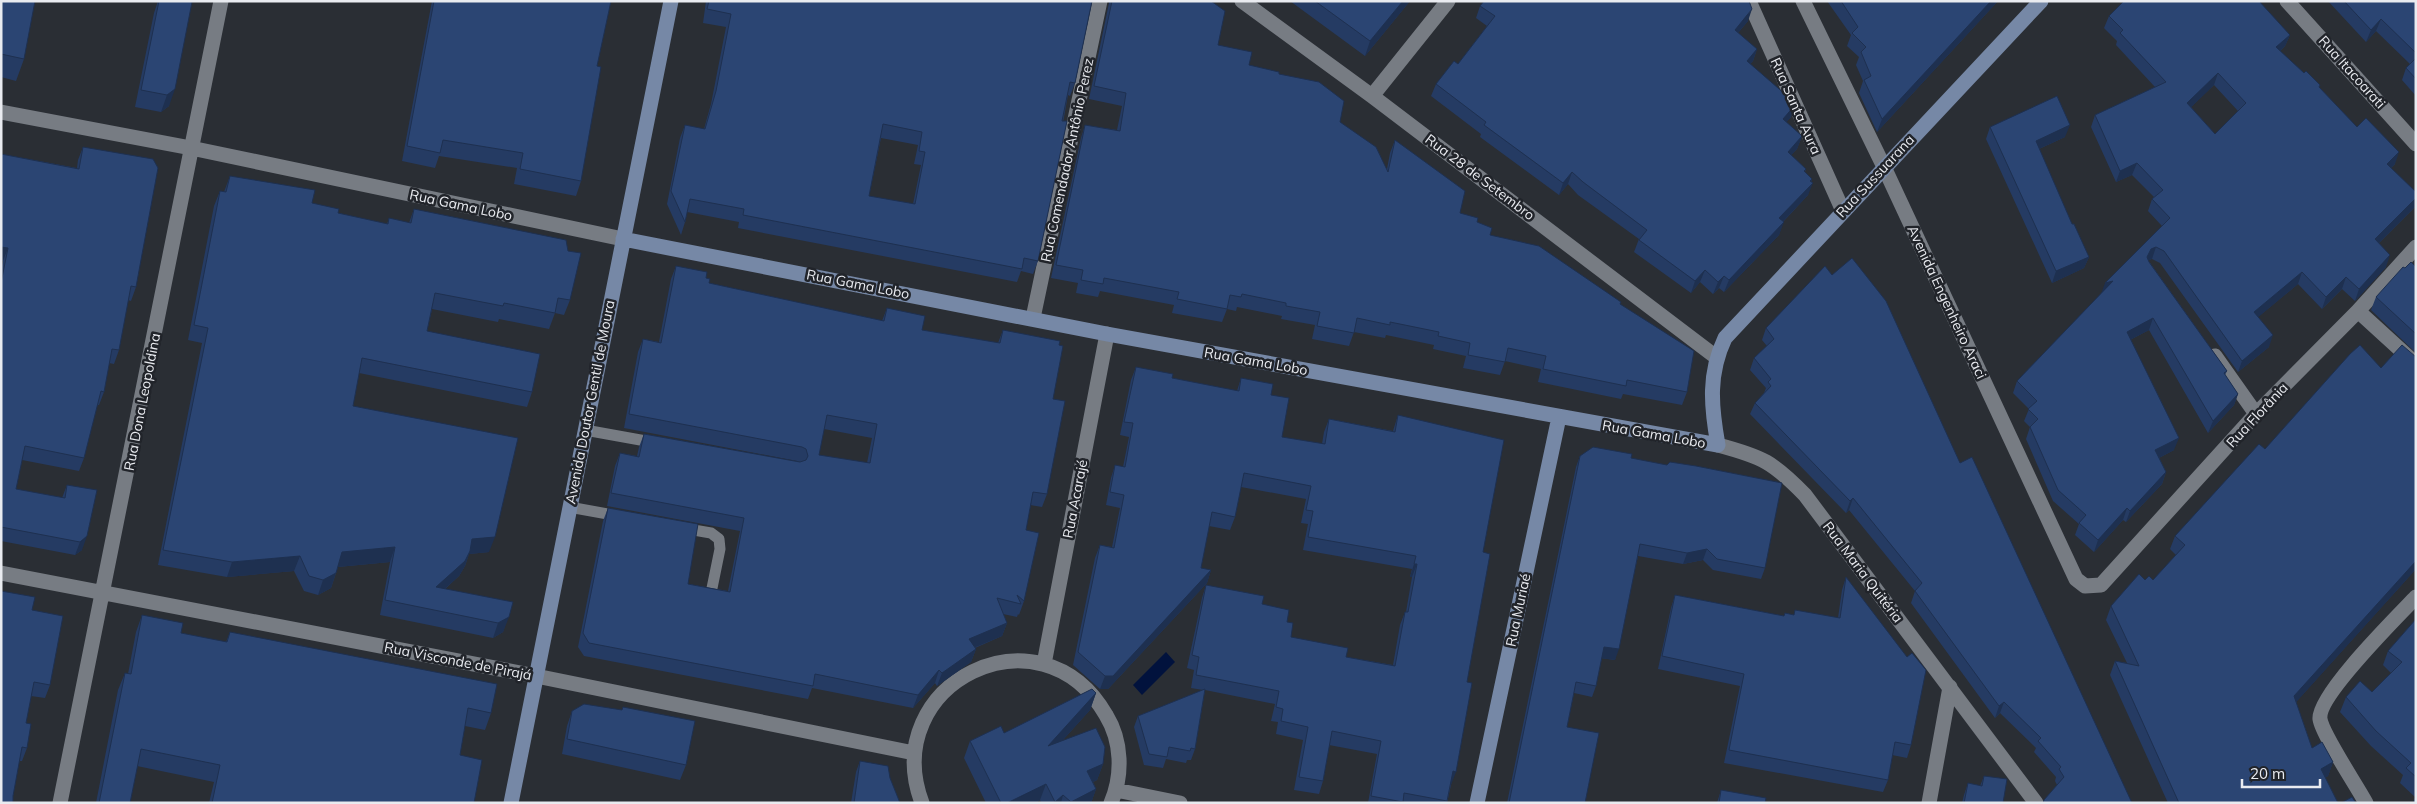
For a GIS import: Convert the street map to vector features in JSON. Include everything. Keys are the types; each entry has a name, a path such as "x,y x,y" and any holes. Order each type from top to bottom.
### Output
{"street":[{"name":"Rua Dona Leopoldina","path":"60,803 104,594 221,1"},
{"name":"Avenida Doutor Gentil de Moura","path":"511,803 671,1"},
{"name":"Rua Comendador Antônio Perez","path":"1033,318 1100,1"},
{"name":"Rua 28 de Setembro","path":"1242,1 1372,96 1716,357"},
{"path":"1372,96 1448,1"},
{"name":"Rua Santa Aura","path":"1748,1 1843,211"},
{"name":"Avenida Engenheiro Araci","path":"1803,1 1884,167 2076,579 2085,586 2100,584"},
{"name":"Rua Sussuarana","path":"1716,357 1725,338 2041,1"},
{"name":"Rua Itacoarati","path":"2288,1 2416,144"},
{"name":"Rua Gama Lobo","path":"1,112 191,148 623,238 1107,334 1718,445"},
{"name":"Rua Florânia","path":"2100,584 2256,414 2358,311 2416,247"},
{"path":"2358,311 2416,364"},
{"name":"Rua Acarajé","path":"1044,664 1107,334"},
{"path":"2204,341 2256,414"},
{"path":"1716,357 1711,405 1718,445"},
{"name":"Rua Muriaé","path":"1477,803 1558,417"},
{"name":"Rua Maria Quitéria","path":"1718,445 1754,454 1779,468 1805,495 2036,803"},
{"name":"Rua Visconde de Pirajá","path":"1,573 536,676 914,753"},
{"path":"2366,803 2323,728 2320,719 2321,711 2336,685 2416,597"},
{"path":"922,803 916,786 914,753 924,719 945,690 959,680 974,670 1008,660 1044,664 1073,677 1097,699 1113,726 1120,758 1114,796 1180,803"},
{"path":"1929,803 1950,687"}],"lane":[{"path":"585,430 671,445"},
{"path":"569,507 634,519"},
{"path":"672,526 711,533 718,539 720,550 711,593"}],"water":[{"path":"1166,652 1175,662 1142,695 1133,685"}],"building":[{"path":"1,1 35,1 24,59 1,54"},
{"path":"159,1 192,2 175,89 167,95 141,90"},
{"path":"434,1 611,1 597,66 601,67 581,181 520,169 523,153 443,140 440,153 407,146"},
{"path":"709,1 1092,1 1075,83 1070,82 1062,121 1067,121 1038,261 1024,258 1022,269 743,215 744,209 690,199 685,222 671,191 685,125 705,129 716,91 731,14 707,9","holes":["883,124 922,132 919,151 925,152 915,204 869,196"]},
{"path":"1112,1 1211,1 1225,11 1218,45 1252,52 1249,65 1279,72 1279,74 1319,82 1344,101 1340,122 1376,147 1388,172 1395,140 1465,191 1460,213 1478,218 1477,222 1492,228 1490,235 1539,246 1621,302 1620,304 1694,351 1687,392 1627,380 1626,386 1543,369 1546,356 1508,348 1505,362 1468,355 1470,343 1438,336 1439,332 1390,322 1390,325 1357,318 1354,333 1317,326 1320,312 1286,306 1286,303 1242,294 1241,297 1230,295 1227,309 1177,299 1179,292 1104,278 1103,284 1081,280 1083,270 1056,265 1085,125 1120,131 1126,93 1094,86"},
{"path":"1315,1 1403,1 1370,41"},
{"path":"1484,1 1749,1 1752,9 1735,30 1757,49 1747,61 1794,102 1795,105 1783,119 1802,136 1788,152 1806,169 1804,171 1812,179 1810,181 1813,183 1779,218 1784,222 1729,280 1724,276 1718,282 1705,270 1695,281 1639,240 1647,230 1572,172 1563,183 1484,125 1486,122 1436,84 1454,61 1458,64 1495,16 1480,6"},
{"path":"1841,1 1991,1 1882,119 1864,80 1871,76 1861,52 1866,47 1852,33 1858,27"},
{"path":"2124,1 2259,1 2290,35 2276,47 2304,73 2306,71 2357,127 2366,118 2399,152 2387,164 2416,192 2416,198 2375,239 2390,255 2359,289 2346,277 2326,297 2302,272 2254,312 2273,335 2242,361 2164,251 2156,247 2151,249 2147,257 2149,262 2227,371 2224,373 2238,394 2213,421 2153,318 2127,332 2179,438 2155,450 2166,472 2130,511 2127,508 2098,540 2079,523 2086,515 2058,490 2030,427 2038,419 2028,409 2037,401 2017,381 2113,281 2105,283 2170,218 2152,199 2163,190 2137,163 2120,171 2095,115 2166,82 2120,33 2123,30 2109,16","holes":["2218,73 2246,103 2215,134 2187,103"]},
{"path":"2344,1 2416,1 2416,53 2381,19 2371,30"},
{"path":"2416,58 2416,79 2406,68"},
{"path":"2057,96 2070,125 2036,141 2072,224 2074,224 2089,257 2056,271 1990,127"},
{"path":"83,147 153,159 158,168 136,287 131,286 119,350 112,349 104,392 101,391 84,458 25,446 16,489 65,498 67,485 97,490 87,536 80,542 1,527 1,283 8,248 1,247 1,154 79,169"},
{"path":"230,176 315,190 312,203 339,209 338,213 388,224 389,218 411,223 414,209 566,240 568,251 581,253 570,300 558,298 555,313 504,303 503,306 435,293 427,331 540,354 532,392 362,358 353,406 518,438 495,537 472,539 470,551 465,561 436,587 513,602 509,617 498,623 385,600 395,547 342,552 336,573 323,580 309,576 300,556 232,562 163,550 208,328 194,325 220,191 226,192"},
{"path":"1852,258 1886,301 1960,463 1972,457 2132,803 2043,803 2064,777 2059,769 2061,767 2038,741 2041,738 2004,702 1999,706 1915,591 1922,583 1853,498 1850,501 1755,403 1771,386 1768,382 1771,379 1754,358 1774,339 1766,328 1825,266 1832,275"},
{"path":"2411,262 2416,267 2416,334 2376,297 2403,267 2405,268"},
{"path":"676,266 707,272 706,278 710,279 709,283 884,321 887,308 925,316 922,330 1000,343 1003,330 1060,341 1059,345 1063,346 1053,399 1065,401 1047,494 1033,492 1026,530 1039,533 1024,601 1017,595 1021,604 997,598 1007,623 969,639 976,649 942,673 939,670 918,695 815,674 813,686 589,643 583,633 608,508 698,524 688,584 730,592 744,518 611,493 620,453 639,457 644,434 800,462 806,460 808,456 806,449 802,447 629,414 643,339 661,343","holes":["827,415 877,424 870,463 819,455"]},
{"path":"2360,345 2381,368 2402,345 2416,357 2416,561 2294,696 2312,748 2322,742 2333,762 2321,769 2338,803 2179,803 2115,661 2139,666 2111,606 2139,574 2145,580 2149,576 2153,580 2185,545 2175,536 2259,444 2265,449"},
{"path":"1136,367 1173,374 1172,378 1239,391 1241,378 1273,384 1271,395 1289,398 1282,437 1325,444 1329,419 1395,432 1398,415 1504,440 1483,552 1490,554 1467,682 1472,683 1456,772 1453,771 1447,801 1404,793 1403,802 1371,796 1381,741 1332,731 1323,781 1299,777 1308,727 1281,721 1283,709 1276,707 1279,691 1196,675 1199,657 1192,655 1206,585 1264,596 1262,604 1289,610 1287,622 1293,623 1291,637 1348,648 1346,657 1395,666 1405,612 1408,612 1417,564 1414,564 1416,556 1308,537 1313,511 1306,510 1311,486 1244,473 1235,517 1212,512 1201,568 1211,570 1113,676 1105,676 1078,652 1100,545 1114,548 1124,495 1110,492 1115,465 1125,467 1133,423 1124,422"},
{"path":"1593,447 1632,454 1631,458 1667,465 1670,462 1696,466 1782,483 1765,568 1717,559 1707,549 1687,553 1640,544 1619,649 1604,647 1596,686 1576,682 1567,727 1599,733 1585,803 1509,803 1580,456"},
{"path":"1846,577 1907,657 1912,653 1926,670 1911,745 1895,742 1888,780 1729,750 1744,674 1662,656 1675,595 1784,616 1785,613 1794,615 1795,610 1840,618"},
{"path":"1,591 35,597 32,610 63,616 50,685 34,682 26,723 31,724 27,748 22,747 13,803 1,803"},
{"path":"142,615 183,623 181,633 227,642 230,632 497,684 491,713 468,708 460,755 482,760 474,803 212,803 220,765 141,749 130,803 99,803 125,673 131,674"},
{"path":"2416,619 2416,777 2406,768 2411,763 2376,731 2346,697 2360,681 2372,692 2402,662 2388,651"},
{"path":"1092,689 1096,693 1048,746 1096,728 1105,747 1103,764 1087,771 1096,789 1071,802 1063,795 1055,802 1046,784 1007,803 1001,803 970,741 1001,726 1004,733"},
{"path":"1205,689 1195,749 1191,748 1190,751 1169,747 1167,757 1149,754 1138,716"},
{"path":"584,704 622,710 623,707 695,721 686,765 567,739 572,711"},
{"path":"860,761 888,766 890,778 900,803 854,803"},
{"path":"1984,776 2007,779 2003,803 1964,803 1968,783 1982,786"},
{"path":"1721,790 1766,798 1765,803 1719,803"},
{"path":"2352,797 2356,803 2341,803"}]}
